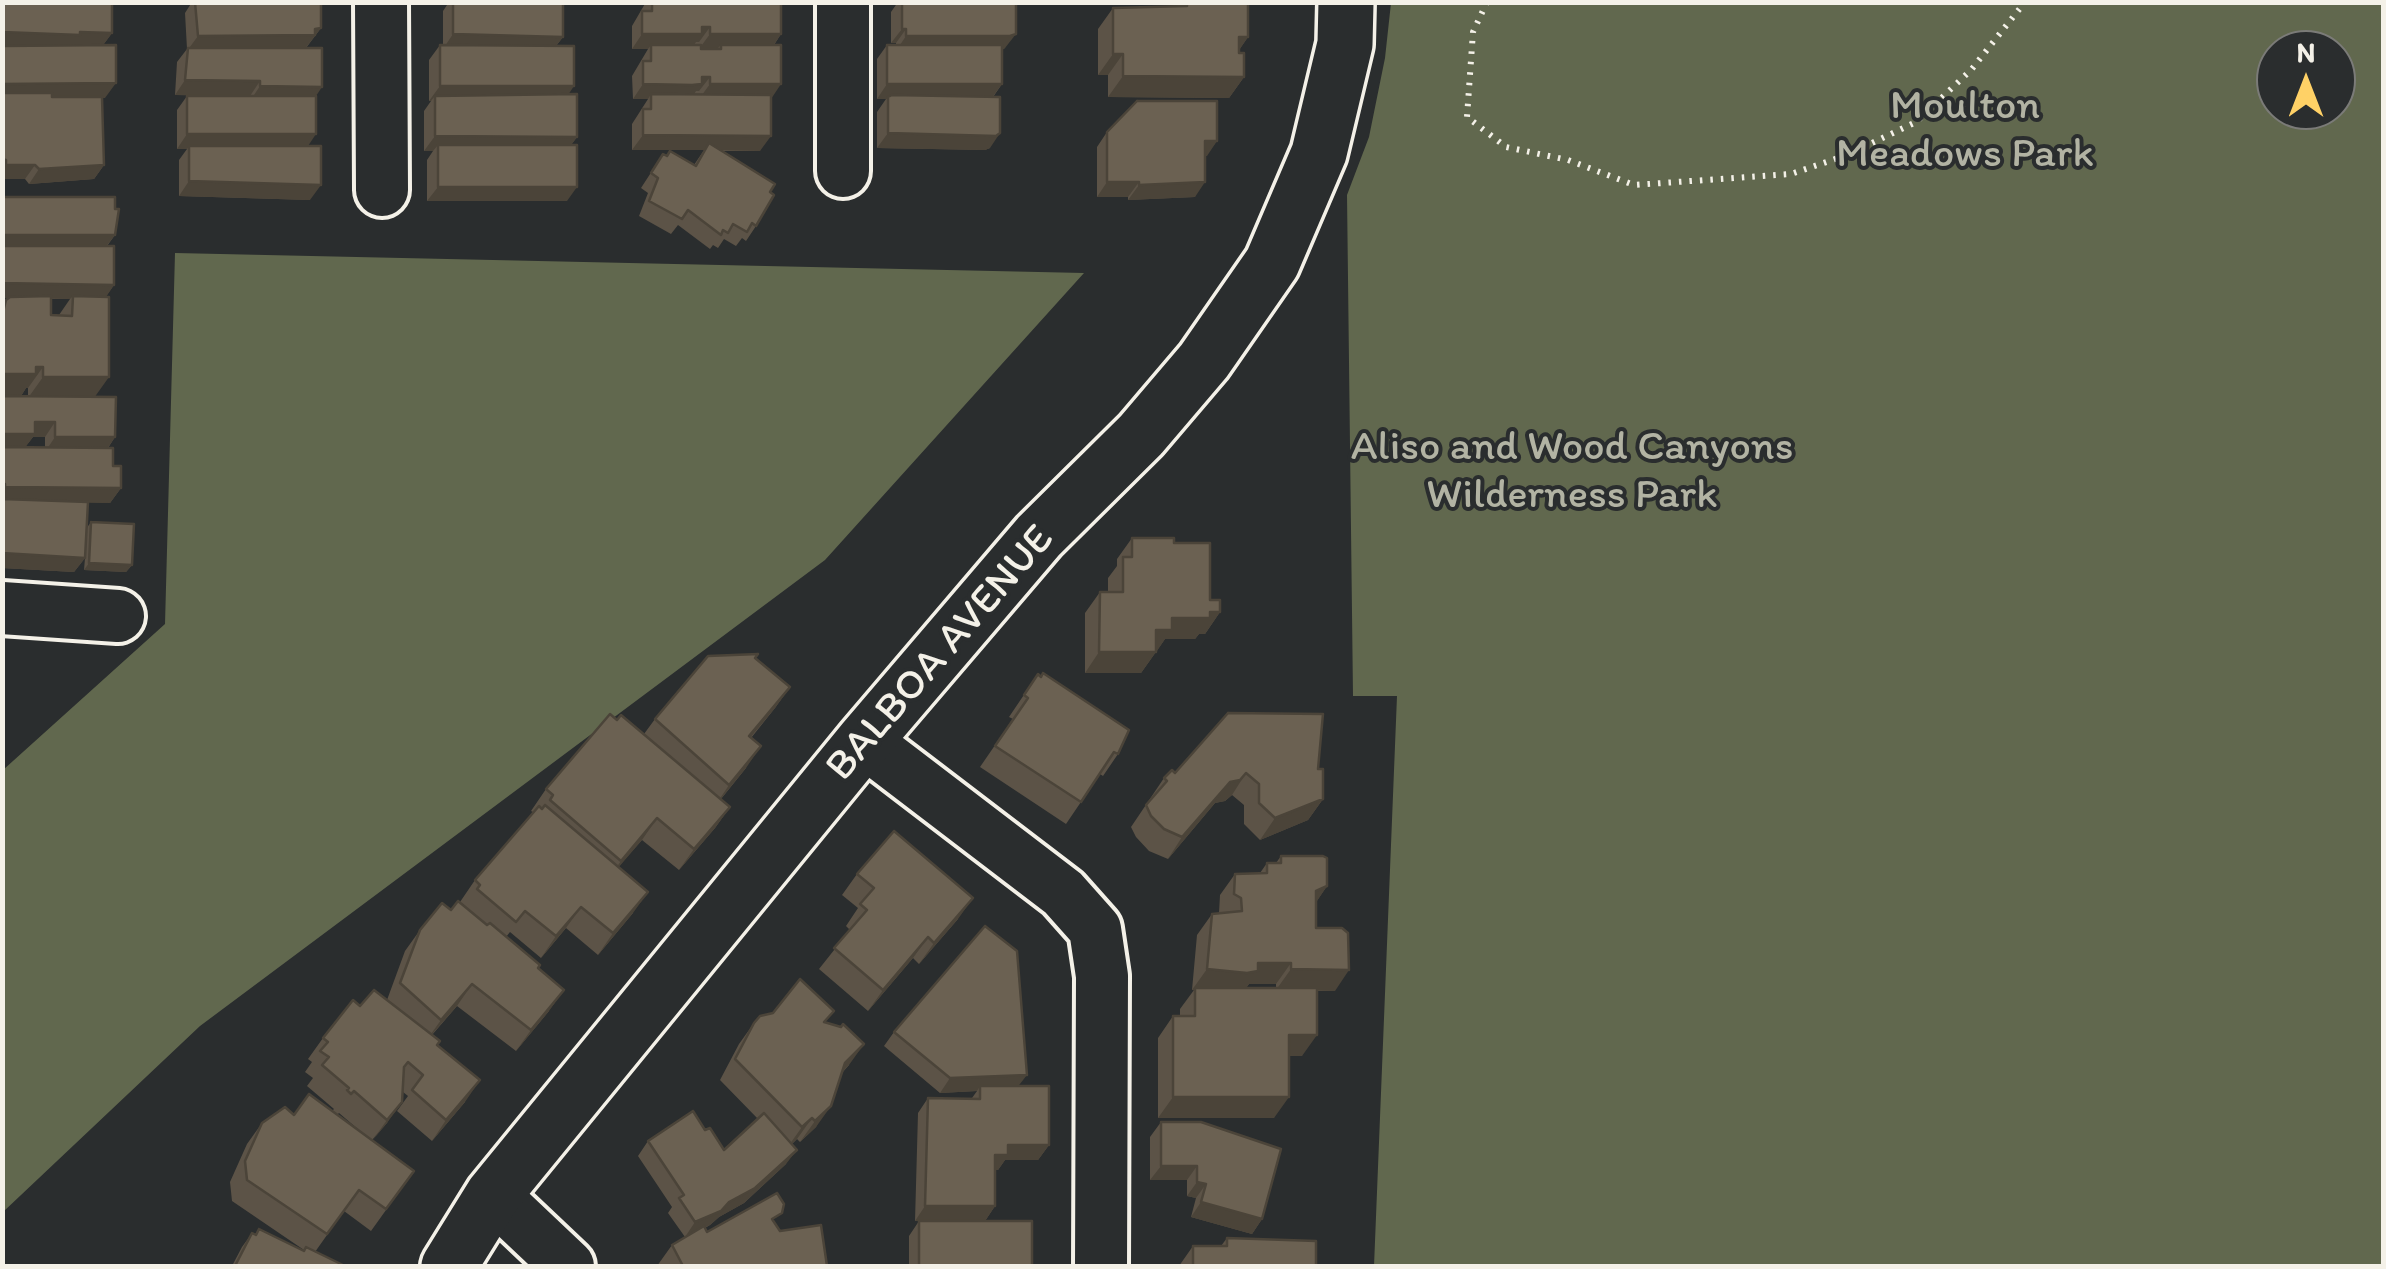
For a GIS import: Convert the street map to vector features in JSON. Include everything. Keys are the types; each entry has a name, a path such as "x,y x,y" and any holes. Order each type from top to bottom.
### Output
{"street":[{"path":"381,2 382,190"},
{"path":"843,2 843,171"},
{"name":"BALBOA AVENUE","path":"448,1266 492,1195 864,742 1039,536 1141,435 1204,362 1272,263 1319,153 1345,44 1346,2"},
{"path":"2,608 118,616"},
{"path":"864,742 1063,893 1095,929 1102,976 1101,1266"},
{"path":"492,1195 568,1266"}],"path":[{"path":"1487,2 1473,32 1467,117 1506,147 1568,160 1634,184 1791,174 1847,155 1916,122 1971,70 2025,2"}],"green space":[{"path":"1391,3 2383,3 2383,1266 1374,1266 1397,696 1353,696 1347,195 1369,137"},
{"path":"175,253 1084,273 825,560 200,1026 3,1212 3,770 165,624"}],"building":[{"path":"2,2 112,2 112,33 2,32"},
{"path":"195,2 321,2 321,28 315,29 315,35 198,36"},
{"path":"453,2 563,2 563,37 453,34"},
{"path":"652,2 781,2 781,34 710,34 710,27 702,27 702,34 642,34 642,11 652,11"},
{"path":"902,2 1016,2 1016,34 906,36 906,29 902,29"},
{"path":"1187,2 1248,2 1248,37 1239,37 1244,77 1123,76 1123,54 1113,54 1113,8 1187,6"},
{"path":"116,45 116,83 2,84 2,46"},
{"path":"440,45 574,46 574,86 440,86"},
{"path":"651,45 721,49 721,45 781,45 781,84 710,84 710,77 702,77 702,84 643,84 643,61 651,61"},
{"path":"887,45 1002,45 1002,84 887,84"},
{"path":"188,48 322,48 322,87 185,80"},
{"path":"2,93 102,97 104,165 39,169 35,165 6,165 2,159"},
{"path":"577,94 577,137 435,136 435,96"},
{"path":"651,94 771,95 771,136 643,135 643,109 651,109"},
{"path":"187,96 316,96 316,134 187,134"},
{"path":"888,97 1000,97 1000,133 888,133"},
{"path":"1137,101 1217,101 1217,141 1205,141 1205,182 1107,182 1107,132"},
{"path":"709,143 775,184 770,192 774,195 756,226 752,223 747,232 733,224 728,233 723,230 721,235 688,210 682,219 649,201 658,178 651,173 663,154 667,156 670,151 696,166"},
{"path":"438,145 577,145 577,187 438,187"},
{"path":"189,146 321,146 321,185 189,181"},
{"path":"2,197 115,197 115,209 119,209 115,235 2,235"},
{"path":"2,246 114,246 114,285 2,283"},
{"path":"51,296 51,315 72,316 73,296 109,297 109,377 43,377 43,367 36,367 36,374 2,374 2,316 6,300"},
{"path":"2,396 116,397 115,437 55,437 55,422 35,422 35,434 2,434"},
{"path":"2,447 113,448 113,466 121,466 121,488 5,487"},
{"path":"2,499 88,502 85,558 2,553"},
{"path":"91,522 134,524 132,565 89,563"},
{"path":"1132,538 1210,543 1210,600 1220,600 1220,612 1210,612 1210,618 1172,618 1172,630 1156,630 1156,652 1099,652 1100,592 1123,592 1123,557 1132,557"},
{"path":"758,654 755,658 790,687 749,736 761,746 729,785 655,719 708,656"},
{"path":"1043,673 1129,730 1118,754 1114,752 1081,802 995,746 1028,698 1024,695 1038,674 1041,677"},
{"path":"1228,713 1323,714 1318,769 1323,769 1323,799 1275,818 1259,803 1259,784 1246,773 1240,780 1230,782 1182,837 1164,829 1146,805 1167,781 1164,778 1172,770 1175,773"},
{"path":"610,714 617,720 621,715 730,807 694,849 657,818 621,861 550,800 553,795 546,789"},
{"path":"545,805 648,892 613,933 581,907 556,936 525,911 516,922 477,889 480,885 475,880 539,806 542,809"},
{"path":"894,831 973,898 934,943 928,937 883,990 834,948 867,910 860,904 874,888 857,874"},
{"path":"1281,856 1327,858 1327,886 1316,891 1316,928 1342,928 1348,933 1349,970 1291,969 1291,963 1258,963 1258,971 1247,973 1207,969 1212,914 1242,911 1241,898 1234,894 1235,874 1267,873 1267,863 1281,863"},
{"path":"458,901 487,925 490,923 564,990 531,1030 472,984 441,1020 400,983 420,930 442,903 451,910"},
{"path":"985,926 1017,951 1027,1075 950,1078 894,1032"},
{"path":"800,979 834,1011 824,1022 841,1027 843,1024 864,1044 845,1063 831,1106 802,1127 735,1059 754,1023 760,1016 773,1013"},
{"path":"1195,988 1317,988 1317,1035 1289,1035 1289,1097 1173,1097 1173,1016 1195,1016"},
{"path":"374,990 440,1041 437,1045 480,1080 446,1120 412,1090 423,1075 408,1062 404,1067 402,1102 387,1120 354,1091 351,1094 322,1065 329,1057 320,1051 328,1042 323,1038 353,1000 360,1006"},
{"path":"980,1086 1049,1086 1049,1145 1008,1145 1008,1155 995,1155 995,1206 925,1206 928,1098 980,1099"},
{"path":"309,1094 414,1171 386,1209 359,1190 327,1234 247,1180 245,1161 262,1123 285,1107 294,1115"},
{"path":"693,1111 724,1150 764,1113 797,1150 755,1188 721,1211 695,1222 679,1198 684,1195 648,1141"},
{"path":"1161,1122 1201,1122 1281,1149 1262,1219 1201,1202 1206,1184 1197,1182 1197,1166 1161,1166"},
{"path":"777,1193 784,1204 782,1213 772,1219 780,1231 821,1225 827,1266 683,1266 672,1245 704,1226 707,1232"},
{"path":"919,1221 1032,1221 1032,1266 919,1266"},
{"path":"259,1229 345,1266 235,1266 252,1233 256,1235"},
{"path":"1227,1238 1316,1241 1316,1266 1193,1266 1193,1246 1227,1246"}],"park label":[{"name":"Moulton Meadows Park","path":"1965,131"},
{"name":"Aliso and Wood Canyons Wilderness Park","path":"1572,472"}]}
